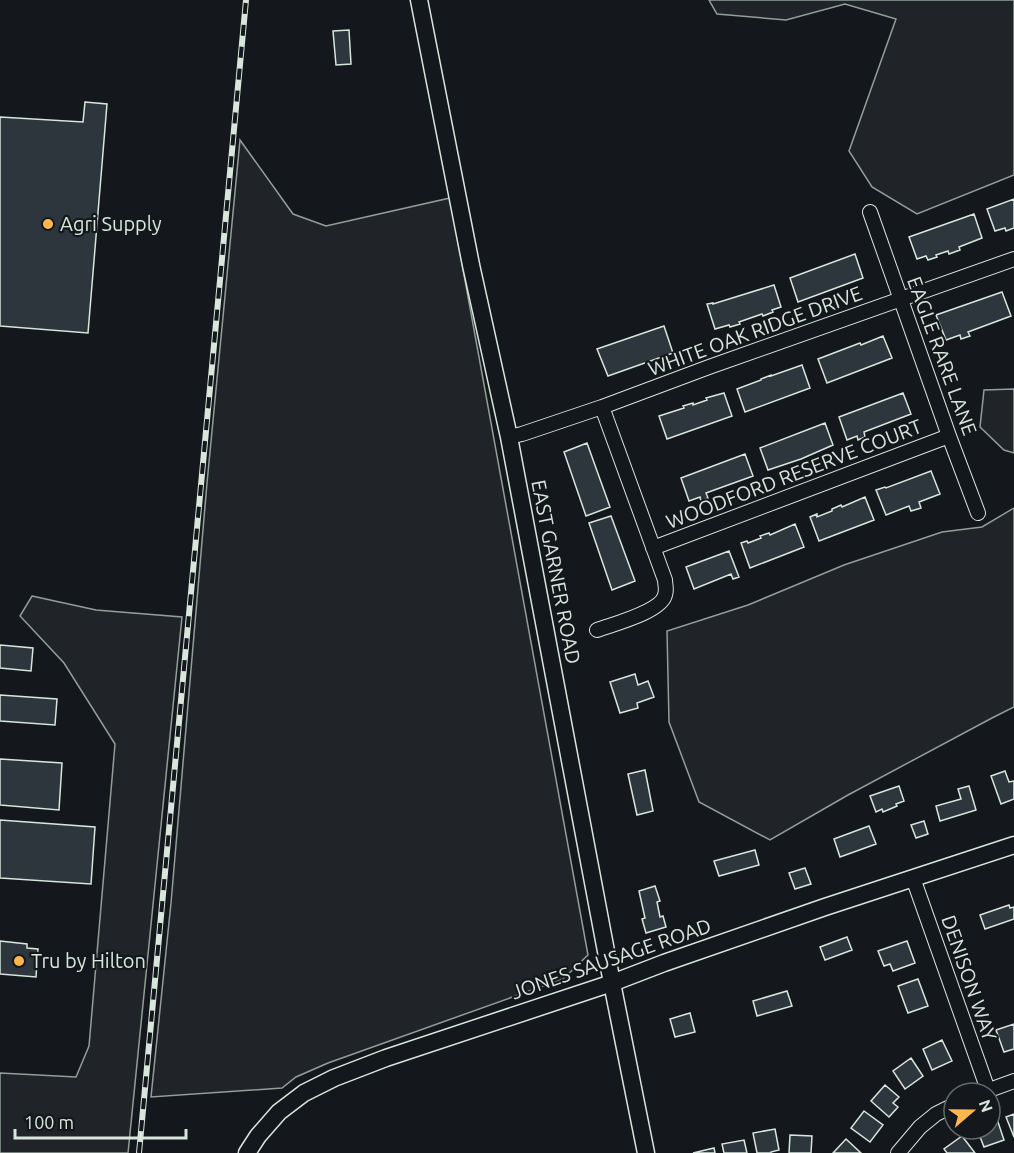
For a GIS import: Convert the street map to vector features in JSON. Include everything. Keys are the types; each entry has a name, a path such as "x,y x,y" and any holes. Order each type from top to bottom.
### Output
{"main road":[{"name":"EAST GARNER ROAD","path":"419,0 471,265 509,437 646,1153"},
{"name":"JONES SAUSAGE ROAD","path":"247,1153 279,1112 304,1093 334,1077 1014,845"}],"street":[{"name":"EAGLE RARE LANE","path":"870,212 978,513"},
{"name":"WHITE OAK RIDGE DRIVE","path":"509,437 602,407 1014,259"},
{"path":"597,630 648,611 665,596 665,580 602,407"},
{"name":"WOODFORD RESERVE COURT","path":"653,548 949,436"},
{"name":"DENISON WAY","path":"913,878 980,1081"},
{"path":"898,1153 920,1127 942,1111"}],"shaded area":[{"path":"709,0 1014,0 1014,175 917,214 872,187 849,151 896,19 845,4 786,20 717,14"},
{"path":"240,140 293,214 326,226 450,198 588,955 563,979 328,1063 296,1077 282,1088 151,1097 171,903 207,483"},
{"path":"1014,389 1014,453 1004,450 980,427 984,390"},
{"path":"1014,508 1014,707 848,795 770,840 699,802 669,722 667,631 748,605 844,565 942,532 982,527"},
{"path":"32,596 96,610 182,617 128,1153 0,1153 0,1073 76,1077 89,1046 115,744 64,663 20,616"}],"building":[{"path":"349,30 351,64 336,65 333,31"},
{"name":"Agri Supply","path":"85,102 107,104 88,333 0,326 0,117 83,122"},
{"path":"1014,199 1014,228 995,231 987,209"},
{"path":"974,214 982,238 959,247 960,250 949,254 948,251 928,260 926,256 917,259 909,237"},
{"path":"855,254 863,278 798,302 790,278"},
{"path":"774,285 781,307 763,316 762,314 739,322 740,324 715,329 707,304"},
{"path":"1002,292 1011,316 968,332 970,336 961,339 960,335 946,340 936,315"},
{"path":"664,326 673,353 608,376 597,349"},
{"path":"883,336 892,358 827,383 818,359"},
{"path":"802,365 810,388 745,412 737,389"},
{"path":"724,393 732,416 667,439 659,416"},
{"path":"903,393 911,414 864,432 865,437 858,440 857,436 847,440 839,417"},
{"path":"825,423 833,445 768,470 760,448"},
{"path":"587,443 610,507 586,516 564,452"},
{"path":"745,454 753,476 706,493 708,498 701,501 700,497 689,501 681,478"},
{"path":"931,471 940,494 919,502 921,508 911,511 909,506 886,515 876,490"},
{"path":"865,497 874,520 819,541 810,517 817,514 817,517 841,505 842,507"},
{"path":"611,516 635,581 612,590 589,523"},
{"path":"795,524 804,547 750,568 741,543 747,541 748,543 761,538 760,536 769,533 770,535"},
{"path":"729,551 739,577 733,579 731,574 694,589 686,567"},
{"path":"0,645 33,648 31,671 0,668"},
{"path":"635,674 638,685 648,681 654,697 637,703 638,708 620,713 610,682"},
{"path":"0,695 57,699 55,725 0,721"},
{"path":"0,759 62,763 59,810 0,805"},
{"path":"645,770 653,811 637,815 628,774"},
{"path":"1005,771 1009,782 1014,781 1014,799 1001,804 991,776"},
{"path":"899,786 904,801 883,812 882,809 876,812 870,796"},
{"path":"969,786 976,810 940,821 936,806 961,799 958,789"},
{"path":"0,820 95,827 91,884 0,878"},
{"path":"924,821 928,834 916,838 911,825"},
{"path":"869,826 876,844 840,857 834,839"},
{"path":"755,850 759,865 719,876 714,861"},
{"path":"805,868 811,884 795,889 789,873"},
{"path":"655,886 660,901 657,902 660,917 663,916 666,927 646,933 639,891"},
{"path":"1009,905 1010,908 1014,907 1014,919 985,929 980,915"},
{"path":"847,937 852,950 825,960 820,947"},
{"name":"Tru by Hilton","path":"0,941 27,944 27,948 38,949 36,977 0,974"},
{"path":"907,941 915,963 893,971 890,964 884,966 878,951"},
{"path":"918,979 928,1006 908,1013 898,986"},
{"path":"787,991 792,1006 757,1016 753,1001"},
{"path":"690,1013 695,1032 675,1037 670,1019"},
{"path":"1014,1024 1014,1049 1004,1052 996,1030"},
{"path":"942,1040 952,1061 932,1070 923,1049"},
{"path":"911,1058 923,1076 905,1089 893,1071"},
{"path":"885,1085 899,1097 893,1103 898,1107 889,1117 871,1101"},
{"path":"864,1111 883,1125 870,1142 851,1128"},
{"path":"1014,1114 1014,1137 1006,1117"},
{"path":"775,1129 779,1150 771,1153 757,1153 753,1133"},
{"path":"790,1135 812,1136 811,1153 789,1153"},
{"path":"846,1139 861,1153 833,1153"},
{"path":"744,1140 747,1153 724,1153 722,1144"},
{"path":"955,1141 966,1141 975,1153 947,1153 944,1149"},
{"path":"982,1141 1001,1141 984,1147"},
{"path":"714,1148 715,1153 693,1153"}],"railway":[{"path":"139,1153 246,0"}],"place":[{"name":"Agri Supply","path":"48,224"},
{"name":"Tru by Hilton","path":"19,961"}]}
